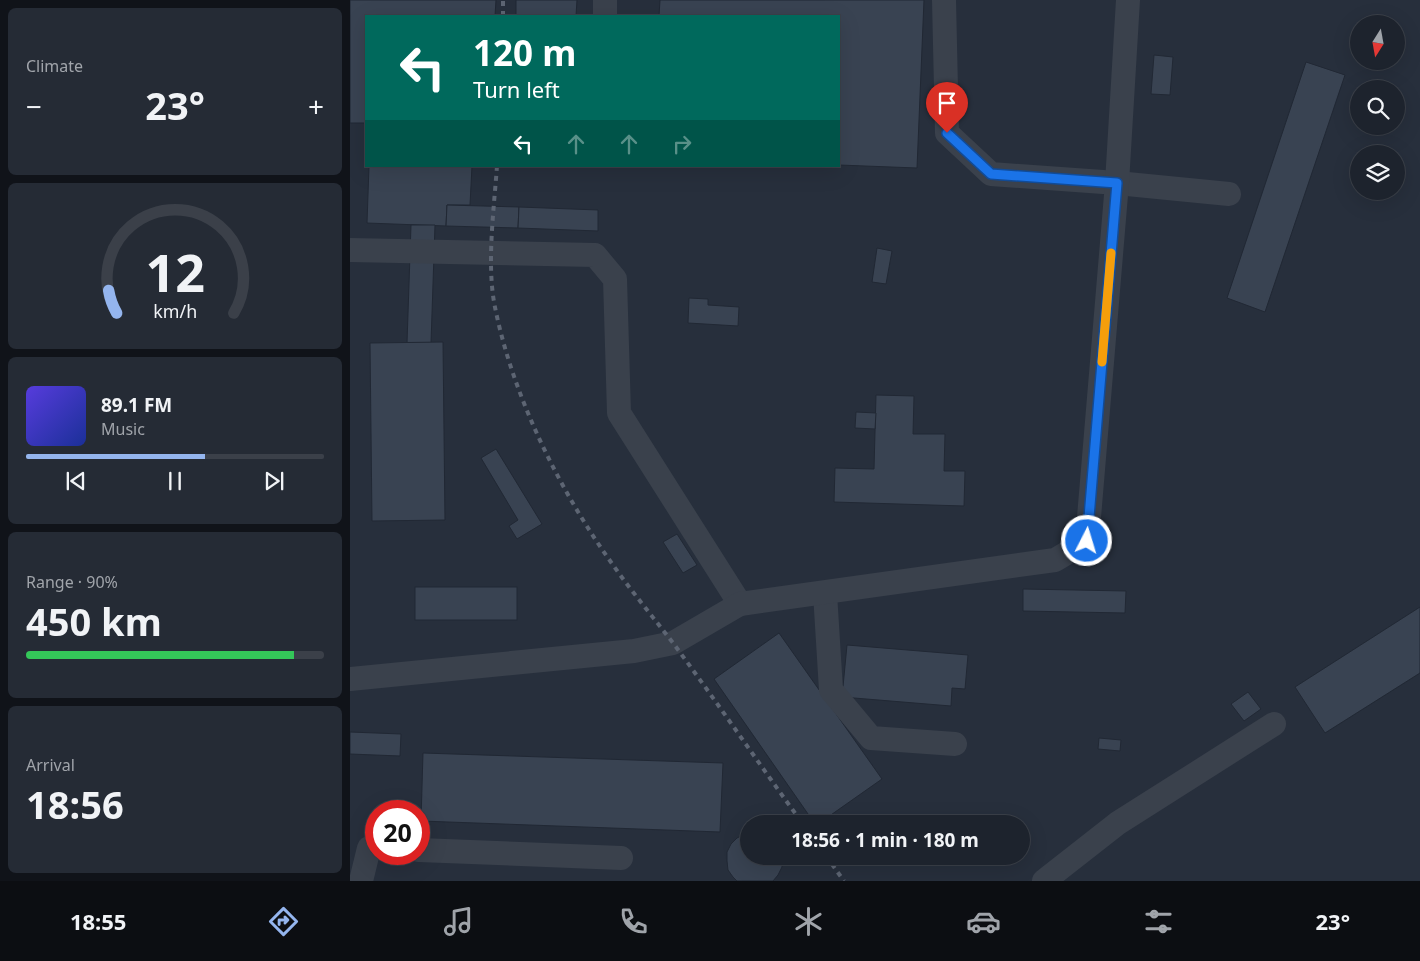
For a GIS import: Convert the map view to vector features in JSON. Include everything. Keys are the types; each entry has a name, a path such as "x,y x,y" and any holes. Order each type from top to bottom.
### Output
{"lane":[{"path":"605,0 605,15"},
{"path":"944,0 947,133 991,174 1117,183 1229,194"},
{"path":"350,679 634,651 673,644 740,604 1055,560 1087,541 1117,183 1128,0"},
{"path":"350,250 595,255 615,279 619,414 740,604"},
{"path":"825,593 831,690 871,738 955,744"},
{"path":"1044,881 1118,823 1274,724"},
{"path":"430,850 621,858"},
{"path":"361,881 365,864"}],"building":[{"path":"350,0 496,0 495,15 365,15 365,123 350,123"},
{"path":"516,0 577,0 576,15 516,15"},
{"path":"660,0 924,0 917,168 840,165 840,15 659,15"},
{"path":"1154,55 1173,57 1170,95 1151,94"},
{"path":"1306,62 1345,75 1265,312 1227,298"},
{"path":"369,167 472,167 470,205 447,205 446,226 367,223"},
{"path":"447,205 519,207 518,228 446,226"},
{"path":"519,207 598,210 598,231 518,228"},
{"path":"411,225 435,225 431,343 407,343"},
{"path":"877,248 892,251 886,284 872,282"},
{"path":"689,298 708,299 708,305 739,307 738,326 688,323"},
{"path":"443,342 445,520 372,521 370,343"},
{"path":"876,395 914,396 913,434 945,434 944,471 965,471 964,506 834,502 835,468 874,469"},
{"path":"856,412 876,413 875,429 855,428"},
{"path":"496,449 542,524 517,539 509,526 518,520 481,458"},
{"path":"677,534 697,565 683,573 663,542"},
{"path":"415,587 517,587 517,620 415,620"},
{"path":"1023,589 1126,591 1125,613 1023,611"},
{"path":"1420,607 1420,673 1325,733 1295,687"},
{"path":"779,633 882,779 831,815 809,815 714,679"},
{"path":"847,645 968,655 965,689 952,688 951,706 842,697"},
{"path":"1248,692 1261,709 1244,721 1231,704"},
{"path":"350,732 401,734 400,756 350,754"},
{"path":"1099,738 1121,740 1120,751 1098,749"},
{"path":"423,753 723,763 720,832 430,821 430,800 422,800"},
{"path":"740,836 740,865 782,865 773,881 737,881 733,877 728,870 727,852"}],"railway":[{"path":"503,0 503,15"},
{"path":"497,167 491,252 494,302 512,371 540,440 556,473 593,536 673,643 797,815"},
{"path":"832,865 844,881"}],"slow traffic":[{"path":"1102,362 1111,253"}],"route":[{"path":"947,133 991,174 1117,183 1087,541"}]}
